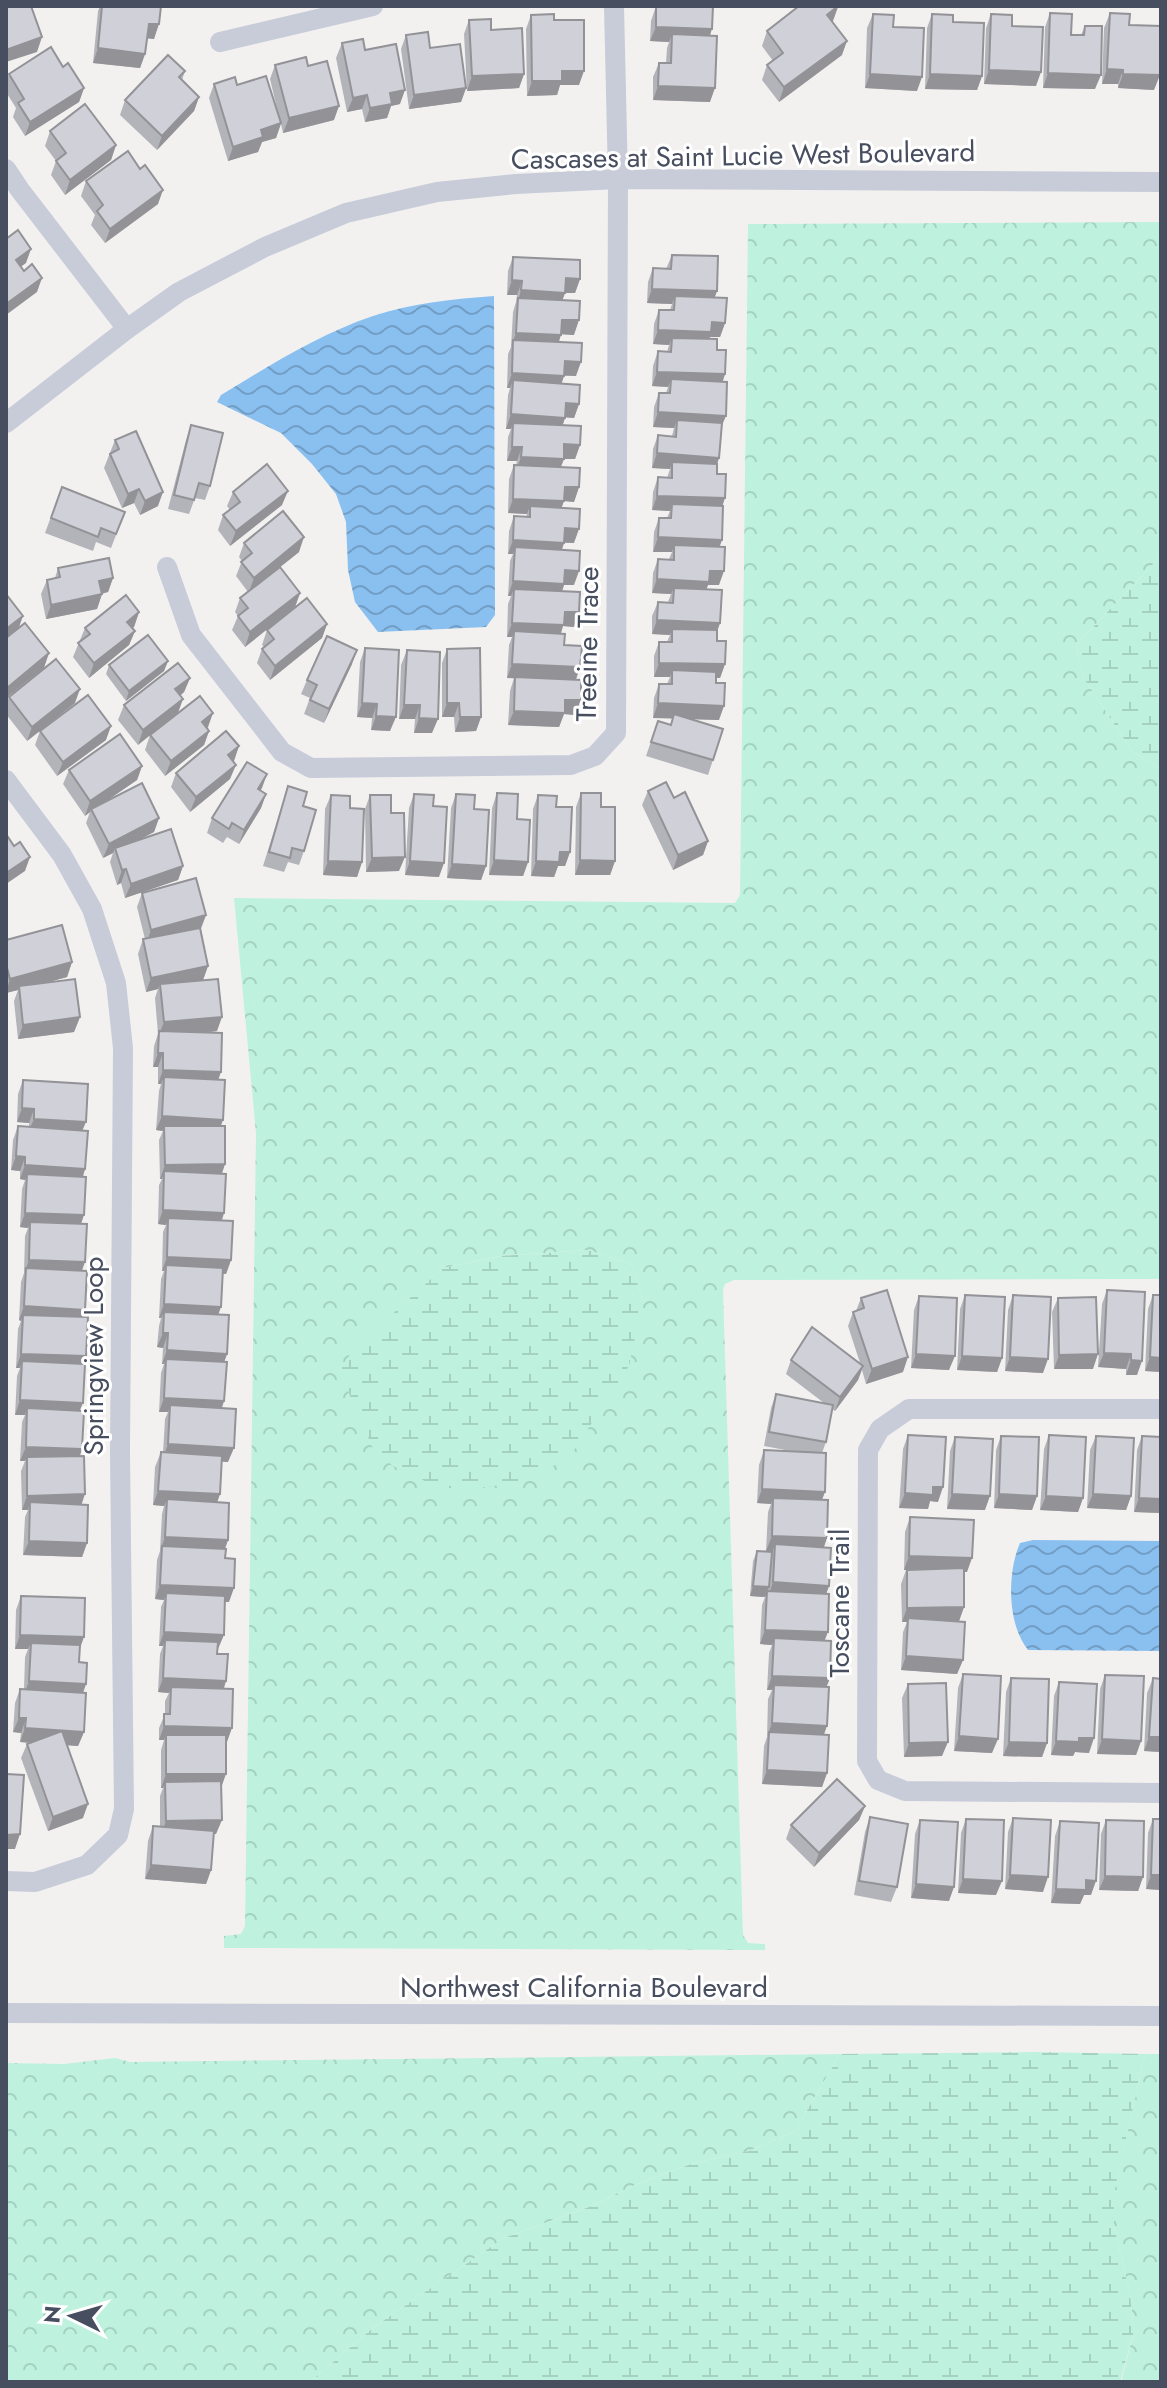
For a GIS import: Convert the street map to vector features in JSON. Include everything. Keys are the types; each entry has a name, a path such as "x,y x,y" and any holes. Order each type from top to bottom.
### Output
{"street":[{"path":"220,42 373,6"},
{"name":"Treeine Trace","path":"167,567 191,635 282,752 311,768 571,765 595,756 616,733 618,179 614,6"},
{"path":"6,169 127,329"},
{"name":"Cascases at Saint Lucie West Boulevard","path":"6,423 179,292 252,253 346,213 437,192 618,179 1161,182"},
{"name":"Springview Loop","path":"6,780 62,855 92,909 116,983 123,1048 120,1451 124,1809 118,1835 87,1865 35,1882 6,1881"},
{"name":"Toscane Trail","path":"1161,1409 909,1409 880,1429 868,1450 867,1745 867,1761 878,1780 905,1791 1161,1793"},
{"name":"Northwest California Boulevard","path":"6,2013 1161,2016"}],"green space":[{"path":"1161,222 1161,556 1076,645 1083,677 1132,751 1161,769 1161,1279 734,1280 725,1284 743,1935 748,1943 765,1944 765,1950 224,1948 224,1936 241,1934 245,1926 256,1133 234,898 735,903 740,895 748,224","holes":["588,1250 632,1265 643,1301 339,1370 356,1348 443,1268 500,1256"]},
{"path":"1161,556 1161,769 1132,751 1083,677 1076,645"},
{"path":"588,1250 632,1265 643,1301 629,1366 569,1458 521,1482 479,1488 440,1488 393,1466 374,1451 339,1370 355,1348 443,1268 500,1256"},
{"path":"840,2054 795,2131 749,2151 694,2163 504,2238 374,2327 310,2382 6,2382 6,2063 64,2064 115,2058 130,2062"},
{"path":"840,2054 1145,2054 1114,2193 1114,2226 1130,2294 1134,2331 1120,2382 310,2382 374,2327 504,2238 694,2163 749,2151 795,2131"},
{"path":"1145,2054 1161,2054 1161,2382 1121,2382 1134,2331 1130,2294 1114,2226 1114,2192"}],"water":[{"path":"494,296 495,615 486,627 378,632 355,602 348,570 346,522 336,494 281,433 217,402 221,395 276,362 353,323 418,305"},
{"path":"1033,1540 1161,1541 1161,1651 1028,1650 1016,1627 1011,1583 1020,1543"}],"building":[{"path":"6,6 31,6 42,37 6,50"},
{"path":"102,6 161,6 159,24 149,24 145,54 98,48"},
{"path":"656,6 713,6 712,29 656,27"},
{"path":"799,6 838,6 827,15 847,41 784,87 767,65 783,53 767,31"},
{"path":"1050,13 1072,14 1071,35 1084,35 1085,26 1102,26 1101,75 1048,73"},
{"path":"1110,13 1130,14 1129,25 1161,26 1160,75 1123,74 1123,70 1107,69"},
{"path":"554,14 554,20 584,20 584,71 562,71 562,81 532,81 531,15"},
{"path":"873,14 894,15 893,27 924,28 922,77 870,74"},
{"path":"932,14 953,15 953,22 984,23 982,76 930,74"},
{"path":"991,14 1012,15 1012,26 1043,27 1041,72 989,70"},
{"path":"491,19 491,30 522,28 524,74 472,76 469,20"},
{"path":"428,32 430,48 460,44 466,88 414,95 406,35"},
{"path":"672,34 717,36 715,88 658,86 659,63 671,63"},
{"path":"363,39 365,50 396,44 405,90 390,93 392,104 370,108 367,95 353,98 342,43"},
{"path":"51,47 63,67 68,63 84,88 30,122 18,103 24,99 9,74"},
{"path":"168,55 185,71 179,77 199,97 162,136 125,100"},
{"path":"306,57 308,66 327,61 339,106 289,118 275,65"},
{"path":"266,76 281,123 261,130 263,137 233,147 214,84 235,77 237,85"},
{"path":"85,104 116,145 70,180 56,161 66,153 50,131"},
{"path":"128,151 140,169 145,165 163,190 110,229 97,211 103,205 86,181"},
{"path":"18,230 31,249 16,260 24,271 32,264 42,278 6,304 6,239"},
{"path":"672,255 718,256 717,291 652,289 653,268 671,269"},
{"path":"513,257 580,260 580,279 566,278 565,293 521,290 522,281 512,280"},
{"path":"675,296 727,298 725,323 712,322 711,332 658,330 659,310 674,310"},
{"path":"518,298 580,301 579,320 562,320 561,335 516,333"},
{"path":"672,338 717,339 717,350 726,350 725,374 657,372 658,351 671,352"},
{"path":"513,340 582,343 581,362 565,361 564,376 512,373"},
{"path":"671,379 727,382 726,416 658,412 659,393 670,393"},
{"path":"513,380 580,385 579,404 566,403 565,418 511,414"},
{"path":"677,420 722,423 719,458 657,453 658,435 676,437"},
{"path":"513,423 581,426 580,445 564,444 564,459 521,457 522,447 512,447"},
{"path":"191,425 223,433 210,486 199,483 194,500 174,495"},
{"path":"136,431 163,492 145,501 139,489 128,494 110,454 119,449 115,440"},
{"path":"672,462 717,464 717,474 726,474 725,498 657,496 658,477 672,478"},
{"path":"267,464 288,491 236,531 223,515 240,502 233,492"},
{"path":"514,465 580,468 579,487 565,487 564,501 513,499"},
{"path":"62,487 125,512 116,534 101,528 98,537 51,518"},
{"path":"672,504 723,506 722,540 658,537 659,518 671,518"},
{"path":"530,506 580,509 579,529 565,528 564,543 513,540 514,516 530,517"},
{"path":"283,511 304,537 254,578 241,562 252,553 244,543"},
{"path":"674,545 725,547 724,571 710,571 709,582 657,579 658,559 674,560"},
{"path":"515,547 580,551 579,571 565,570 564,584 513,581"},
{"path":"109,558 113,578 99,581 102,594 51,605 47,580 60,577 58,568"},
{"path":"280,567 300,593 250,632 238,616 248,608 240,598"},
{"path":"674,588 722,590 720,623 657,620 658,602 673,603"},
{"path":"514,589 580,592 579,612 565,612 564,625 512,623"},
{"path":"6,594 23,616 6,629"},
{"path":"126,595 139,612 127,622 135,631 94,663 78,643 90,634 85,628"},
{"path":"307,598 327,624 275,666 262,649 274,639 267,630"},
{"path":"25,623 49,653 7,688 6,638"},
{"path":"672,629 717,630 717,641 726,641 725,664 659,663 659,642 672,642"},
{"path":"514,631 565,634 564,645 582,646 580,667 512,664"},
{"path":"148,635 168,661 129,691 109,665"},
{"path":"327,636 357,650 329,709 310,700 317,685 307,680"},
{"path":"365,648 399,650 396,717 376,716 377,704 362,703"},
{"path":"480,648 481,717 460,717 459,703 447,703 447,649"},
{"path":"407,650 440,652 438,719 419,718 420,705 404,705"},
{"path":"56,659 80,689 32,727 9,697"},
{"path":"178,663 190,678 175,689 183,699 143,730 124,705"},
{"path":"672,670 716,672 716,683 725,683 724,706 658,703 659,684 672,684"},
{"path":"515,677 581,680 581,700 565,700 565,713 514,711"},
{"path":"88,695 111,726 63,762 40,731"},
{"path":"200,696 213,713 202,722 209,731 171,761 150,735"},
{"path":"674,714 723,729 713,760 651,742 658,721 671,725"},
{"path":"226,731 239,746 228,755 236,765 196,797 176,773"},
{"path":"120,734 142,766 90,801 69,770"},
{"path":"247,762 267,774 258,789 266,794 244,830 232,823 229,829 212,818"},
{"path":"666,782 674,798 685,792 708,841 678,855 648,791"},
{"path":"142,783 159,818 109,844 91,809"},
{"path":"288,786 307,792 303,806 316,810 304,851 292,848 290,858 269,852"},
{"path":"497,793 518,794 517,819 530,820 528,862 494,860"},
{"path":"581,793 601,793 601,807 615,807 615,861 580,860"},
{"path":"414,794 434,795 433,806 447,807 444,863 410,861"},
{"path":"456,794 475,795 474,809 489,810 486,866 452,864"},
{"path":"331,795 350,796 350,808 364,809 362,862 328,861"},
{"path":"370,795 391,795 391,813 404,813 405,857 372,858"},
{"path":"538,795 557,796 556,807 572,807 570,852 560,852 559,862 536,861"},
{"path":"171,829 183,866 131,884 126,869 122,870 115,848"},
{"path":"6,834 14,846 20,842 30,857 6,873"},
{"path":"196,878 206,915 151,930 142,893"},
{"path":"62,925 72,962 10,979 6,964 6,940"},
{"path":"200,928 208,966 151,978 143,939"},
{"path":"75,979 80,1017 23,1025 19,986"},
{"path":"218,979 222,1017 164,1022 160,984"},
{"path":"159,1031 222,1033 221,1072 163,1070 163,1053 158,1053"},
{"path":"164,1077 225,1080 223,1120 162,1116"},
{"path":"23,1080 88,1084 86,1122 34,1119 34,1109 22,1108"},
{"path":"18,1126 88,1131 85,1169 25,1165 25,1157 16,1156"},
{"path":"164,1126 225,1126 225,1164 165,1165"},
{"path":"164,1171 226,1174 224,1213 163,1210"},
{"path":"27,1174 86,1177 84,1215 25,1213"},
{"path":"168,1218 233,1221 231,1260 167,1257"},
{"path":"30,1222 87,1224 85,1262 29,1260"},
{"path":"166,1265 223,1268 221,1307 164,1304"},
{"path":"26,1268 87,1271 85,1310 24,1306"},
{"path":"887,1290 908,1357 872,1369 853,1312 864,1308 861,1298"},
{"path":"1107,1290 1145,1292 1142,1361 1131,1360 1131,1354 1104,1353"},
{"path":"965,1295 1005,1297 1002,1358 962,1356"},
{"path":"1013,1295 1051,1297 1048,1359 1010,1357"},
{"path":"1153,1295 1161,1295 1161,1358 1150,1357"},
{"path":"919,1296 957,1298 955,1356 916,1354"},
{"path":"1096,1297 1098,1354 1059,1355 1058,1298"},
{"path":"164,1312 229,1315 227,1354 167,1350 168,1333 163,1333"},
{"path":"23,1315 88,1317 86,1356 21,1354"},
{"path":"812,1327 863,1366 840,1397 791,1360"},
{"path":"166,1359 227,1362 224,1401 164,1398"},
{"path":"22,1361 85,1364 83,1403 20,1400"},
{"path":"776,1394 833,1405 826,1442 769,1432"},
{"path":"170,1405 236,1409 234,1448 168,1444"},
{"path":"27,1408 84,1411 82,1449 26,1447"},
{"path":"908,1435 946,1437 943,1487 933,1487 933,1495 905,1493"},
{"path":"1049,1435 1086,1437 1083,1498 1046,1496"},
{"path":"1001,1436 1039,1437 1037,1496 999,1494"},
{"path":"1096,1436 1134,1438 1131,1496 1093,1494"},
{"path":"1142,1436 1161,1437 1161,1499 1139,1498"},
{"path":"955,1437 993,1439 990,1496 952,1494"},
{"path":"764,1450 826,1453 825,1492 762,1489"},
{"path":"161,1452 222,1456 220,1494 158,1491"},
{"path":"84,1456 85,1494 27,1496 27,1457"},
{"path":"773,1498 828,1500 827,1538 772,1536"},
{"path":"167,1499 229,1503 228,1540 165,1537"},
{"path":"30,1502 88,1505 87,1543 29,1541"},
{"path":"910,1517 974,1520 972,1558 909,1556"},
{"path":"775,1544 831,1548 829,1586 773,1582"},
{"path":"162,1546 226,1549 225,1558 235,1559 234,1588 160,1585"},
{"path":"757,1551 772,1552 769,1587 753,1586"},
{"path":"964,1568 964,1607 907,1608 907,1570"},
{"path":"767,1591 829,1594 828,1632 765,1630"},
{"path":"166,1593 225,1596 224,1635 164,1632"},
{"path":"21,1596 85,1598 84,1637 20,1635"},
{"path":"908,1618 965,1622 963,1660 906,1656"},
{"path":"774,1638 831,1641 830,1678 772,1676"},
{"path":"165,1640 218,1642 217,1654 228,1654 226,1681 163,1678"},
{"path":"31,1643 80,1645 79,1662 87,1663 86,1684 29,1681"},
{"path":"963,1674 1001,1676 998,1739 959,1736"},
{"path":"1105,1675 1144,1676 1141,1741 1102,1739"},
{"path":"1011,1678 1049,1679 1047,1743 1009,1742"},
{"path":"1153,1678 1161,1679 1161,1737 1149,1737"},
{"path":"1059,1682 1097,1684 1094,1738 1079,1738 1079,1742 1056,1741"},
{"path":"946,1683 948,1742 909,1743 908,1684"},
{"path":"774,1685 829,1687 827,1726 772,1723"},
{"path":"171,1687 233,1689 232,1728 164,1726 164,1714 170,1714"},
{"path":"20,1689 86,1693 84,1732 25,1728 26,1718 19,1718"},
{"path":"62,1731 88,1804 53,1817 27,1744"},
{"path":"769,1732 829,1735 827,1773 767,1770"},
{"path":"166,1735 226,1735 226,1774 166,1774"},
{"path":"6,1774 24,1775 20,1834 6,1835"},
{"path":"837,1779 865,1806 819,1853 791,1825"},
{"path":"221,1781 222,1820 166,1821 165,1782"},
{"path":"870,1817 908,1824 897,1887 859,1881"},
{"path":"1013,1818 1051,1820 1048,1877 1010,1875"},
{"path":"966,1819 1004,1820 1002,1881 963,1879"},
{"path":"1153,1819 1161,1819 1161,1875 1151,1875"},
{"path":"920,1820 958,1822 954,1887 916,1884"},
{"path":"1106,1820 1144,1821 1143,1877 1105,1876"},
{"path":"1060,1821 1099,1823 1096,1881 1086,1880 1086,1890 1056,1889"},
{"path":"153,1826 214,1831 211,1870 151,1865"}]}
